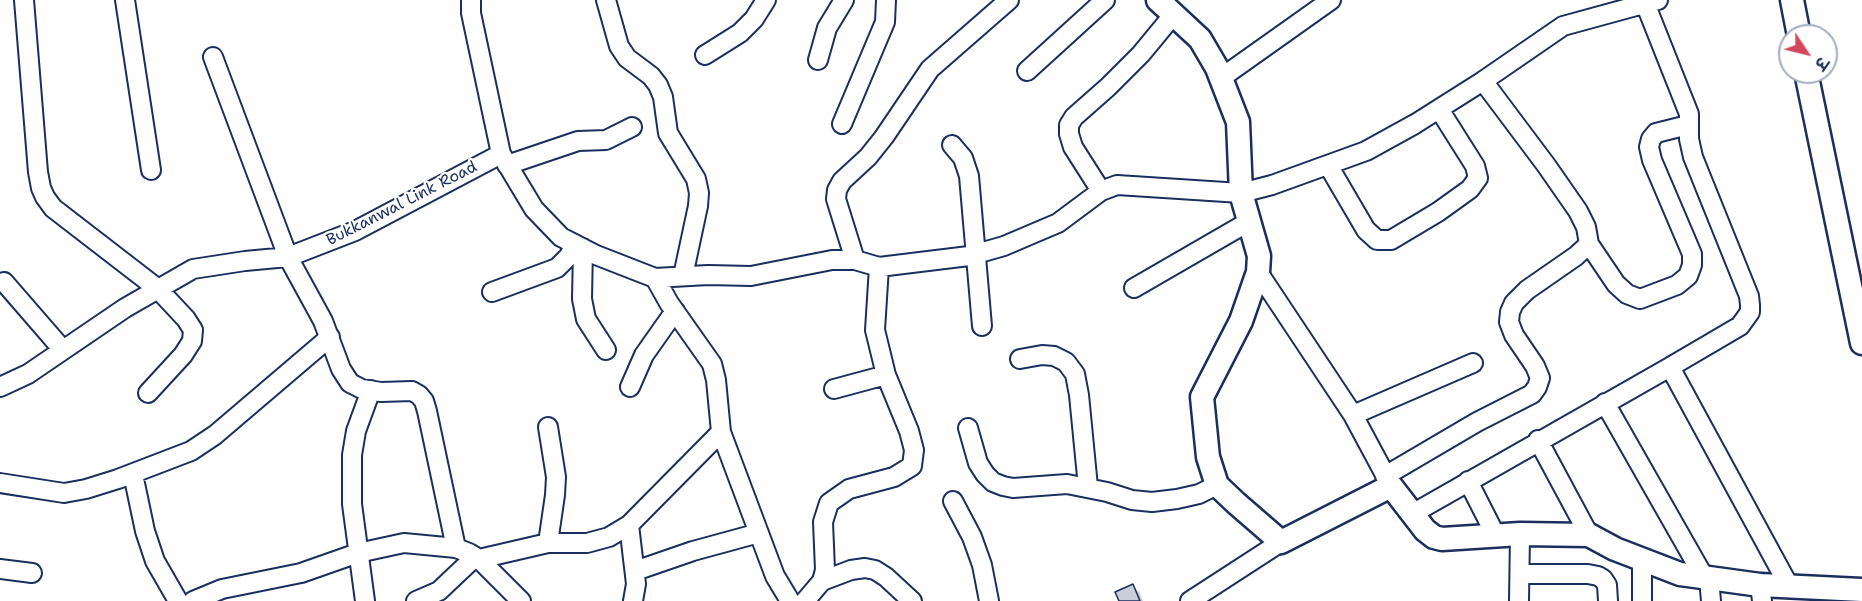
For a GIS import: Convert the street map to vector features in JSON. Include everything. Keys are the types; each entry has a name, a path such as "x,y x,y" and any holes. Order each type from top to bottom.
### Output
{"street":[{"path":"24,0 40,188 53,208 159,289 193,330 192,341 183,355 148,393"},
{"path":"125,0 150,170"},
{"path":"471,0 471,13 504,159 534,209 561,237 655,278 751,276 832,260 855,260 879,267 976,254 1004,246 1058,223 1101,190 1117,185 1241,193 1272,185 1366,151 1439,109 1563,26 1652,2 1689,114 1688,125 1693,157 1749,296 1750,312 1740,326 1412,514"},
{"path":"606,0 620,46 627,58 651,76 658,85 663,97 668,133 696,178 699,193 698,206 683,276"},
{"path":"705,55 741,33 754,19 766,0"},
{"path":"818,60 827,28 844,0"},
{"path":"842,124 885,22 886,0"},
{"path":"855,260 838,205 837,190 842,181 868,157 884,137 930,69 1009,0"},
{"path":"1027,71 1105,0"},
{"path":"1221,78 1331,0"},
{"path":"1792,0 1797,24"},
{"path":"1101,190 1073,147 1069,135 1070,125 1074,117 1141,54 1166,7 1200,39 1221,78 1238,122 1241,193 1259,256 1258,272 1241,321 1202,397 1208,457 1217,485 1281,542"},
{"path":"213,57 288,257 310,295 330,337 341,369 350,382 362,389 412,391 423,401 456,548"},
{"path":"1483,81 1578,211 1586,227 1589,244 1616,284 1627,294 1640,299 1677,285 1688,276 1692,266 1692,254 1652,160 1649,147 1656,133 1688,125"},
{"path":"1808,84 1862,343"},
{"path":"1328,165 1366,230 1377,240 1391,240 1438,212 1470,189 1478,178 1475,166 1439,109"},
{"name":"Bukkanwal Link Road","path":"0,387 28,374 125,308 193,269 288,257 355,231 504,159 578,141 606,140 632,127"},
{"path":"952,145 963,158 969,176 982,326"},
{"path":"1134,288 1250,221"},
{"path":"1190,601 1210,596 1281,542 1388,481 1477,422 1532,394 1540,378 1535,366 1514,335 1509,322 1510,312 1514,303 1527,290 1576,256 1589,244"},
{"path":"492,292 557,268 579,246"},
{"path":"579,246 582,298 586,319 606,350"},
{"path":"805,601 822,581 825,570 823,522 829,503 849,489 894,477 912,466 914,450 909,431 886,375 874,330 879,267"},
{"path":"1258,272 1353,415 1388,481 1425,530 1442,539 1520,534 1589,535 1615,549 1680,574 1706,578 1761,593 1862,590"},
{"path":"655,278 712,364 716,380 721,432 775,576 790,601"},
{"path":"4,282 63,350"},
{"path":"630,387 644,355 675,311"},
{"path":"0,483 64,494 133,474 191,451 215,435 330,337"},
{"path":"1020,359 1042,355 1054,356 1066,362 1075,374 1088,487"},
{"path":"1353,415 1473,363"},
{"path":"1670,367 1802,591"},
{"path":"834,389 886,375"},
{"path":"365,601 352,504 352,455 356,431 371,390"},
{"path":"1605,403 1706,578 1711,601"},
{"path":"548,427 556,477 548,543"},
{"path":"968,428 978,463 985,474 993,482 1013,488 1067,484 1088,487 1132,500 1152,502 1199,494 1217,485"},
{"path":"416,601 439,591 477,558 548,543 587,543 609,537 629,525 721,432"},
{"path":"1538,440 1589,535"},
{"path":"133,474 148,541 155,561 178,601"},
{"path":"1468,481 1496,536"},
{"path":"953,501 972,537 989,601"},
{"path":"629,525 636,584 633,601"},
{"path":"635,571 693,551 759,533"},
{"path":"1519,601 1520,534"},
{"path":"193,601 222,589 301,573 358,553 404,543 456,548 477,558 521,601"},
{"path":"1642,559 1642,601"},
{"path":"822,581 851,570 865,568 875,570 912,601"},
{"path":"0,569 32,573"},
{"path":"1520,574 1598,576 1607,585 1608,601"}],"building":[{"path":"1133,584 1140,601 1119,601 1115,592"}]}
